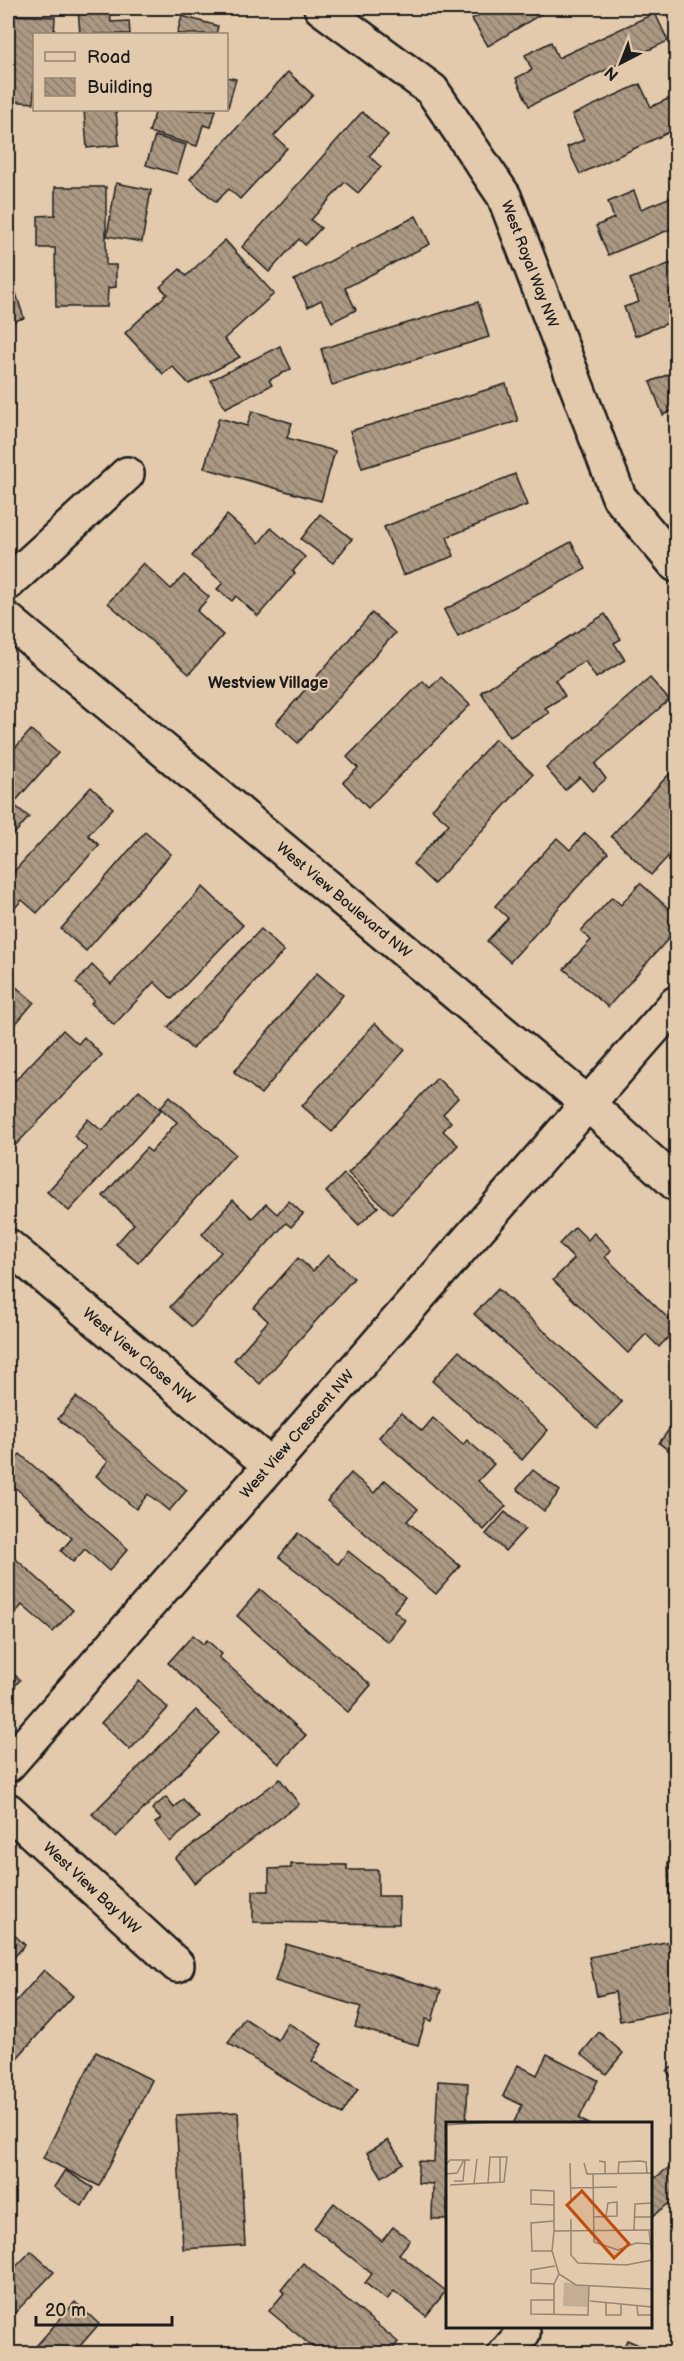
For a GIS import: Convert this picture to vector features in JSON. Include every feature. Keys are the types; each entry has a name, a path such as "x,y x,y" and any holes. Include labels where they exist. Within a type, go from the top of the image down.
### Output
{"street":[{"name":"West Royal Way NW","path":"321,8 432,90 504,196 619,497 676,566"},
{"path":"8,583 127,474"},
{"name":"West View Boulevard NW","path":"8,620 587,1103 676,1184"},
{"path":"587,1103 676,1004"},
{"name":"West View Crescent NW","path":"8,1765 587,1103"},
{"name":"West View Close NW","path":"8,1246 270,1465"},
{"name":"West View Bay NW","path":"8,1810 177,1965"}],"building":[{"path":"110,8 111,22 129,21 130,33 80,33 78,9"},
{"path":"491,8 551,8 488,46 472,19"},
{"path":"655,13 668,41 529,106 516,78 532,70 525,55 551,42 558,58"},
{"path":"8,15 55,17 54,33 33,33 33,103 8,101"},
{"path":"182,16 218,26 216,33 177,33"},
{"path":"288,72 313,95 274,136 287,148 240,199 229,189 216,202 190,179"},
{"path":"228,77 236,79 228,107"},
{"path":"640,84 651,107 676,95 676,129 580,174 567,147 584,140 572,115"},
{"path":"84,111 116,111 119,145 87,148"},
{"path":"156,111 216,111 211,127 203,125 197,146 149,132"},
{"path":"362,112 388,135 369,156 381,167 358,193 345,182 311,220 321,228 305,245 299,239 269,272 242,247"},
{"path":"155,136 186,145 177,174 146,165"},
{"path":"116,183 151,190 142,242 107,236"},
{"path":"55,187 106,187 106,265 116,265 116,287 108,288 107,307 56,307 55,248 38,248 38,216 55,215"},
{"path":"634,191 641,209 676,195 676,227 608,255 596,226 614,218 608,202"},
{"path":"416,216 430,244 345,288 356,310 332,322 321,300 308,307 294,280"},
{"path":"225,240 274,294 224,339 240,357 189,384 172,366 163,374 125,333 167,294 160,287 180,269 186,276"},
{"path":"676,261 676,320 635,336 624,307 639,302 630,279"},
{"path":"8,269 24,318 8,323"},
{"path":"478,302 489,337 332,385 321,349"},
{"path":"280,346 291,369 269,380 272,385 225,408 211,380"},
{"path":"676,371 676,409 663,415 650,382"},
{"path":"506,384 518,421 362,468 350,431"},
{"path":"252,411 292,423 287,438 335,451 321,501 204,468 219,418 247,426"},
{"path":"515,474 527,505 447,537 454,556 403,575 384,527"},
{"path":"320,514 352,539 333,563 301,539"},
{"path":"227,515 259,543 271,528 305,557 293,571 295,573 258,616 236,596 232,601 217,589 223,583 192,556"},
{"path":"571,542 586,569 458,637 444,610"},
{"path":"143,563 171,589 184,575 209,597 197,611 223,635 189,674 108,603"},
{"path":"372,613 395,633 298,743 276,723"},
{"path":"605,614 621,639 614,643 625,660 596,678 585,661 555,680 565,696 545,708 549,713 510,737 481,692"},
{"path":"441,677 470,705 368,808 343,782 358,768 347,757 423,681 430,688"},
{"path":"650,678 669,700 595,764 606,779 592,791 580,777 565,790 546,768"},
{"path":"31,730 58,753 13,804 29,817 8,841 8,756"},
{"path":"495,739 533,774 434,884 413,864 449,824 432,809"},
{"path":"676,767 676,848 651,875 611,836"},
{"path":"91,787 113,808 88,835 99,845 37,913 22,900 8,915 8,878"},
{"path":"145,832 171,854 86,951 61,929"},
{"path":"585,833 608,853 510,962 487,941 508,918 495,906 557,838 570,850"},
{"path":"640,883 676,915 676,930 608,1007 564,969 591,940 581,931 612,897 621,905"},
{"path":"203,887 243,925 172,999 154,982 114,1025 91,1003 94,1000 76,983 92,965 111,984"},
{"path":"261,929 284,951 192,1049 168,1027"},
{"path":"317,973 343,995 261,1094 234,1072"},
{"path":"8,980 34,1002 8,1033"},
{"path":"375,1023 405,1050 332,1132 302,1106"},
{"path":"63,1030 78,1044 84,1037 102,1055 8,1153 8,1088"},
{"path":"437,1078 458,1098 443,1114 451,1122 443,1131 458,1145 392,1214 348,1173"},
{"path":"139,1090 161,1110 69,1211 47,1192 87,1148 74,1136 88,1119 102,1131"},
{"path":"170,1096 235,1154 138,1263 116,1244 134,1224 103,1196 146,1148 151,1152 177,1122 160,1108"},
{"path":"344,1174 378,1207 359,1225 326,1192"},
{"path":"233,1200 252,1218 266,1204 277,1214 289,1201 303,1214 291,1227 286,1223 192,1327 170,1307 221,1252 202,1234"},
{"path":"575,1227 588,1240 594,1233 611,1250 605,1257 676,1326 676,1329 659,1347 646,1334 628,1353 553,1280 574,1259 559,1244"},
{"path":"328,1255 354,1278 260,1384 234,1360 268,1321 254,1308 298,1258 313,1271"},
{"path":"498,1289 622,1402 597,1428 474,1314"},
{"path":"459,1351 548,1430 522,1460 432,1381"},
{"path":"76,1397 187,1490 169,1511 148,1494 136,1509 96,1476 108,1461 58,1419"},
{"path":"401,1413 422,1431 433,1418 463,1445 467,1440 494,1464 478,1481 506,1506 484,1530 379,1437"},
{"path":"676,1420 676,1456 659,1443"},
{"path":"20,1454 128,1549 109,1571 85,1549 73,1562 61,1551 72,1538 8,1481 8,1468"},
{"path":"533,1470 560,1491 544,1511 517,1489"},
{"path":"351,1473 374,1493 385,1480 418,1509 407,1521 460,1566 436,1594 327,1501"},
{"path":"505,1512 525,1529 505,1551 486,1534"},
{"path":"298,1533 338,1564 348,1551 405,1597 394,1611 405,1620 388,1642 279,1557"},
{"path":"8,1552 73,1610 53,1632 22,1605 10,1619 8,1617"},
{"path":"260,1589 371,1685 348,1712 237,1616"},
{"path":"193,1635 203,1644 207,1640 222,1654 219,1657 306,1735 279,1764 168,1663"},
{"path":"8,1668 20,1680 8,1694"},
{"path":"139,1681 168,1708 130,1750 101,1723"},
{"path":"196,1710 219,1733 116,1837 92,1814"},
{"path":"280,1779 299,1804 194,1883 175,1858"},
{"path":"166,1797 174,1808 183,1799 199,1818 170,1842 155,1823 161,1819 152,1809"},
{"path":"676,1861 676,1894 669,1895 668,1862"},
{"path":"291,1864 347,1865 347,1870 378,1870 378,1896 399,1896 399,1924 253,1922 253,1891 269,1891 269,1869 291,1868"},
{"path":"8,1929 25,1945 8,1964"},
{"path":"676,1940 676,2010 620,2021 615,1992 597,1996 589,1957"},
{"path":"286,1944 441,1990 432,2021 426,2019 418,2045 355,2027 361,2007 275,1981"},
{"path":"44,1970 73,1996 8,2068 8,2010"},
{"path":"244,2018 278,2040 288,2023 322,2044 312,2061 358,2089 342,2114 228,2043"},
{"path":"599,2032 623,2053 606,2074 581,2054"},
{"path":"96,2052 152,2080 99,2186 43,2158"},
{"path":"547,2054 598,2080 579,2119 585,2122 514,2122 522,2105 503,2096 518,2065 537,2075"},
{"path":"676,2065 676,2085 667,2071"},
{"path":"438,2081 468,2083 466,2122 446,2122 446,2219 432,2219 433,2184 418,2183 418,2161 434,2162"},
{"path":"238,2112 245,2245 183,2249 176,2115"},
{"path":"388,2140 403,2163 382,2177 367,2153"},
{"path":"676,2162 676,2198 651,2217 651,2181"},
{"path":"65,2170 93,2188 82,2206 54,2187"},
{"path":"334,2203 382,2241 393,2227 410,2240 399,2254 446,2291 426,2316 394,2291 387,2300 365,2283 372,2274 314,2228"},
{"path":"31,2251 54,2272 8,2320 8,2275"},
{"path":"676,2252 676,2277 668,2255"},
{"path":"303,2263 398,2342 389,2354 321,2354 269,2311 284,2293 281,2290"},
{"path":"75,2302 99,2324 73,2354 29,2354"},
{"path":"627,2340 660,2354 611,2354 614,2346 623,2349"},
{"path":"139,2345 149,2354 131,2354"}],"district":[{"name":"Westview Village","path":"268,682"}]}
